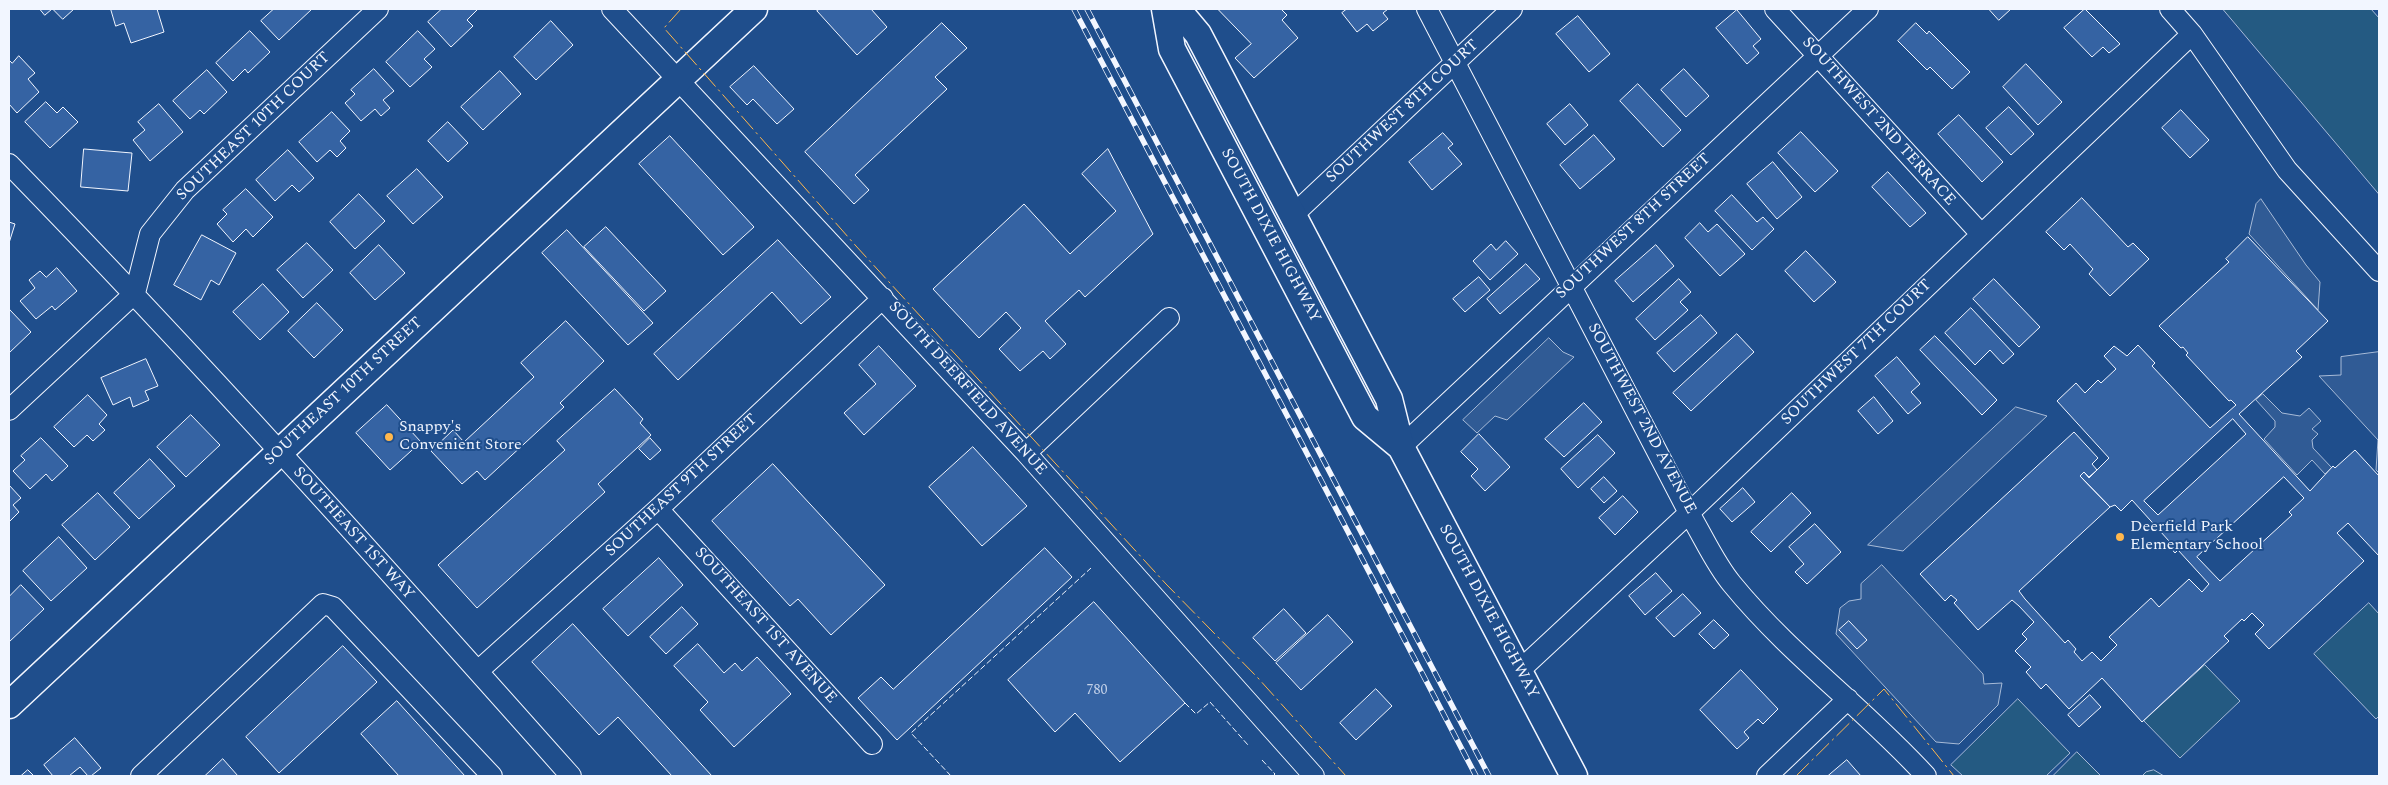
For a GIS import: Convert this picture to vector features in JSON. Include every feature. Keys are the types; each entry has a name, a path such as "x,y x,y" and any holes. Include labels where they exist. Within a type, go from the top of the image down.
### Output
{"main road":[{"name":"SOUTHEAST 10TH STREET","path":"9,705 754,9"},
{"name":"SOUTH DIXIE HIGHWAY","path":"1166,9 1172,49 1365,417 1401,447"},
{"name":"SOUTH DIXIE HIGHWAY","path":"1177,9 1198,34 1389,399 1401,447 1574,776"}],"street":[{"name":"SOUTHEAST 10TH COURT","path":"135,293 150,234 185,190 378,9"},
{"name":"SOUTH DEERFIELD AVENUE","path":"612,9 1026,453 1314,776"},
{"name":"SOUTHWEST 2ND AVENUE","path":"1427,9 1690,513 1731,583 1775,632 1848,699 1926,776"},
{"name":"SOUTHWEST 8TH COURT","path":"1293,215 1512,9"},
{"name":"SOUTHWEST 2ND TERRACE","path":"1775,9 1981,234"},
{"name":"SOUTHWEST 8TH STREET","path":"1401,447 1816,55 1868,9"},
{"path":"2170,9 2192,34 2287,170 2379,271"},
{"name":"SOUTHWEST 7TH COURT","path":"1518,671 1690,513 2192,34"},
{"name":"SOUTHEAST 1ST WAY","path":"9,164 135,293 279,453 346,524 571,776"},
{"path":"9,410 135,293"},
{"name":"SOUTHEAST 9TH STREET","path":"478,671 658,509 883,298"},
{"path":"1026,453 1169,318"},
{"name":"SOUTHEAST 1ST AVENUE","path":"658,509 872,744"},
{"path":"141,776 323,604 333,607 492,776"},
{"path":"1767,776 1848,699"}],"shaded area":[{"path":"2223,9 2371,9 2379,18 2379,194"},
{"path":"2261,199 2306,265 2320,282 2318,310 2249,234 2256,204"},
{"path":"1549,338 1563,352 1574,357 1507,420 1495,416 1477,433 1463,420"},
{"path":"2379,352 2379,473 2376,470 2378,440 2319,376 2341,375 2341,357"},
{"path":"2263,394 2282,413 2300,416 2309,408 2321,421 2312,429 2318,434 2312,440 2313,448 2332,468 2325,474 2312,460 2297,475 2264,439 2275,427 2275,421 2256,400"},
{"path":"2016,407 2047,416 1903,551 1868,545"},
{"path":"1882,565 1983,674 1984,684 2002,683 1998,705 1959,744 1936,742 1836,634 1840,608 1849,601 1861,599 1861,584"},
{"path":"2369,603 2379,614 2379,716 2376,719 2314,654"},
{"path":"2205,665 2240,701 2180,758 2144,721"},
{"path":"2018,699 2070,753 2046,776 1963,776 1951,765"},
{"path":"2077,752 2101,776 2053,776"},
{"path":"2154,770 2164,776 2142,776 2146,772"}],"building":[{"path":"40,9 52,9 45,15"},
{"path":"53,9 74,9 63,19"},
{"path":"111,9 157,9 164,32 131,43 124,23 116,26"},
{"path":"274,9 312,9 279,40 261,21"},
{"path":"442,9 478,9 467,20 473,26 451,47 428,22"},
{"path":"820,9 871,9 887,27 857,55 817,11"},
{"path":"1218,9 1281,9 1287,15 1282,20 1298,38 1254,78 1235,58 1251,44"},
{"path":"1347,9 1388,9 1383,13 1388,19 1373,31 1367,24 1357,32 1342,13"},
{"path":"1989,9 2011,9 1999,20"},
{"path":"2085,9 2120,44 2109,53 2103,47 2092,57 2064,28"},
{"path":"1737,10 1761,39 1753,46 1759,53 1747,64 1716,28"},
{"path":"1578,16 1610,54 1589,72 1556,34"},
{"path":"551,21 573,45 536,80 514,57"},
{"path":"942,23 967,48 935,77 947,89 855,175 869,190 854,204 805,152"},
{"path":"1916,23 1927,34 1929,31 1970,72 1952,89 1930,67 1927,70 1898,41"},
{"path":"250,31 270,52 248,73 245,69 233,81 216,63"},
{"path":"418,31 435,49 424,59 432,67 410,87 386,62"},
{"path":"19,56 35,73 28,79 39,92 17,113 9,104 9,60 12,63"},
{"path":"2026,64 2062,102 2038,125 2003,87"},
{"path":"754,66 794,109 777,124 753,99 747,105 730,87"},
{"path":"374,69 394,91 383,100 390,108 381,116 375,109 361,121 345,103 355,94 351,90"},
{"path":"1684,69 1709,96 1686,117 1661,90"},
{"path":"207,70 227,92 204,114 200,110 190,119 173,101"},
{"path":"500,71 521,94 483,130 461,107"},
{"path":"1638,84 1681,130 1663,147 1620,101"},
{"path":"46,102 57,113 63,107 78,122 50,148 25,122"},
{"path":"159,104 183,132 150,161 133,140 145,130 138,122"},
{"path":"1570,104 1588,125 1565,145 1547,124"},
{"path":"2009,107 2034,134 2011,155 1986,128"},
{"path":"2181,110 2209,140 2190,158 2162,128"},
{"path":"332,112 350,131 340,141 346,148 337,157 330,150 317,162 299,142"},
{"path":"1959,115 2003,162 1982,182 1938,134"},
{"path":"448,122 468,143 448,162 428,141"},
{"path":"1801,132 1838,171 1815,192 1778,153"},
{"path":"1443,133 1453,144 1448,148 1462,164 1432,190 1409,162"},
{"path":"1594,135 1615,159 1580,189 1560,165"},
{"path":"670,136 754,227 723,255 639,164"},
{"path":"84,149 132,153 128,191 81,187"},
{"path":"1108,149 1153,234 1085,297 1079,290 1045,321 1066,344 1050,359 1043,351 1020,371 999,349 1021,328 1006,312 979,338 933,289 1024,204 1070,254 1116,211 1082,174"},
{"path":"288,150 314,178 299,192 292,185 275,201 256,180"},
{"path":"1773,162 1802,197 1777,219 1747,184"},
{"path":"417,169 443,197 413,224 387,196"},
{"path":"1888,172 1926,213 1910,227 1872,187"},
{"path":"246,189 273,217 253,237 246,229 233,242 217,224 227,214 223,210"},
{"path":"359,194 385,221 355,249 330,222"},
{"path":"1732,195 1757,222 1763,217 1774,229 1752,250 1715,211"},
{"path":"2082,198 2128,247 2133,243 2149,259 2110,296 2089,274 2093,269 2070,244 2064,250 2046,232"},
{"path":"9,222 15,224 9,243"},
{"path":"1700,223 1708,232 1717,224 1745,254 1720,276 1685,238"},
{"path":"606,227 666,291 644,311 584,247"},
{"path":"567,230 653,323 628,345 542,253"},
{"path":"202,235 236,253 219,285 211,280 201,300 174,285"},
{"path":"2248,237 2328,321 2296,351 2302,357 2239,414 2310,491 2333,466 2335,468 2355,450 2379,476 2379,556 2348,523 2337,533 2364,561 2269,649 2255,634 2264,625 2252,613 2244,621 2242,619 2224,636 2229,641 2142,722 2102,678 2069,709 2046,684 2041,689 2026,672 2031,667 2015,651 2027,639 2022,634 2034,622 2019,606 2012,600 1978,630 1954,603 1957,600 1951,595 1945,601 1920,574 2074,432 2098,458 2092,464 2097,470 2109,458 2057,401 2076,383 2085,393 2098,380 2101,383 2116,369 2104,356 2114,346 2127,356 2138,345 2155,363 2152,366 2210,428 2236,405 2231,400 2229,401 2186,355 2188,353 2183,347 2181,348 2159,326 2229,262 2226,259","holes":["2233,419 2246,434 2158,515 2144,501","2284,477 2304,498 2289,512 2292,515 2220,581 2197,557","2132,500 2169,541 2167,544 2175,553 2178,550 2209,584 2202,592 2189,579 2159,607 2151,598 2109,637 2117,645 2101,661 2092,652 2082,661 2074,652 2076,649 2068,640 2065,643 2019,591 2110,507 2115,505 2121,511"]},
{"path":"778,240 831,297 801,324 772,292 678,380 654,354"},
{"path":"1506,241 1518,254 1490,280 1473,261 1491,244 1496,250"},
{"path":"307,243 333,270 303,298 277,270"},
{"path":"379,245 405,273 375,300 350,273"},
{"path":"1656,245 1674,266 1633,302 1615,281"},
{"path":"1806,251 1836,282 1814,302 1785,271"},
{"path":"1526,264 1540,279 1500,314 1487,299"},
{"path":"57,268 77,291 55,310 52,306 36,319 20,301 35,288 29,280 40,271 46,277"},
{"path":"1479,277 1490,290 1465,312 1453,299"},
{"path":"1679,279 1691,292 1680,302 1688,310 1655,340 1636,319"},
{"path":"1994,279 2040,327 2019,347 1973,299"},
{"path":"263,284 289,312 260,340 233,312"},
{"path":"317,303 343,330 314,358 288,331"},
{"path":"1971,308 2014,354 2003,364 1990,350 1975,365 1945,333"},
{"path":"9,311 31,332 9,353"},
{"path":"1701,315 1717,333 1674,372 1657,353"},
{"path":"566,321 604,361 560,403 564,407 485,480 477,471 462,484 431,451 453,430 464,442 534,377 521,363"},
{"path":"1737,334 1754,352 1691,411 1673,393"},
{"path":"1935,336 1997,400 1982,415 1920,350"},
{"path":"879,346 916,386 864,435 844,413 876,384 859,365"},
{"path":"1897,357 1920,384 1911,392 1921,403 1908,414 1875,376"},
{"path":"146,359 158,386 145,391 149,400 133,407 130,397 113,405 101,378"},
{"path":"615,389 643,419 640,423 651,435 598,484 605,492 477,608 438,565 565,450 557,441"},
{"path":"88,395 107,415 99,424 105,430 93,441 87,435 74,447 54,427"},
{"path":"1874,397 1893,421 1878,434 1858,411"},
{"path":"1584,403 1602,422 1564,457 1545,439"},
{"name":"Snappy's Convenient Store","path":"387,405 421,442 390,470 356,433"},
{"path":"191,415 220,445 186,477 157,447"},
{"path":"1479,434 1510,467 1485,491 1471,476 1478,469 1461,452"},
{"path":"1598,435 1615,453 1578,488 1561,469"},
{"path":"41,438 68,466 52,481 46,474 30,489 13,471 25,460 21,456"},
{"path":"650,438 661,450 650,460 639,449"},
{"path":"973,447 1027,506 982,546 929,487"},
{"path":"150,459 175,486 139,519 114,493"},
{"path":"773,464 885,585 831,635 798,599 790,606 712,521"},
{"path":"1604,477 1617,491 1604,503 1591,489"},
{"path":"9,485 21,498 13,505 19,512 9,522"},
{"path":"1743,488 1755,502 1732,522 1720,509"},
{"path":"98,493 130,527 95,560 62,525"},
{"path":"1792,493 1811,513 1771,552 1751,532"},
{"path":"1623,496 1638,512 1615,535 1599,518"},
{"path":"1815,524 1841,552 1807,584 1795,572 1804,564 1789,547"},
{"path":"59,537 87,568 51,601 23,571"},
{"path":"1045,548 1072,577 897,740 858,698 881,677 893,689"},
{"path":"659,558 683,585 628,636 603,609"},
{"path":"1656,573 1672,591 1645,615 1629,596"},
{"path":"21,585 44,609 9,642 9,597"},
{"path":"1683,594 1701,613 1674,637 1656,618"},
{"path":"1094,602 1185,703 1120,762 1075,713 1055,732 1008,680"},
{"path":"682,607 698,624 666,654 650,637"},
{"path":"1284,609 1306,633 1275,661 1253,638"},
{"path":"1328,615 1353,642 1301,690 1276,663"},
{"path":"1714,620 1729,635 1714,649 1699,634"},
{"path":"1849,621 1867,640 1857,649 1839,630"},
{"path":"573,624 712,776 672,776 618,717 599,735 532,662"},
{"path":"698,644 724,673 735,663 742,671 757,657 791,694 734,747 700,710 708,702 674,666"},
{"path":"343,646 377,682 279,773 246,737"},
{"path":"1741,670 1778,709 1763,724 1758,719 1744,732 1749,738 1737,749 1700,710"},
{"path":"1376,689 1392,706 1356,740 1340,723"},
{"path":"2090,695 2101,707 2079,727 2068,715"},
{"path":"397,701 465,776 399,776 361,734"},
{"path":"75,738 101,768 91,776 88,776 80,767 69,776 53,776 44,765"},
{"path":"223,759 238,776 205,776"},
{"path":"1847,760 1861,776 1828,776"},
{"path":"28,770 34,776 21,776"}],"railway":[{"path":"1074,9 1476,776"},
{"path":"1087,9 1489,776"}],"fence":[{"path":"951,776 911,733 1091,568"},
{"path":"1185,703 1196,714 1210,702 1248,745"},
{"path":"1262,760 1275,774 1273,776"}],"power":[{"path":"681,9 664,28 856,246 1166,584 1258,678 1346,776"},
{"path":"1796,776 1884,689 1954,776"}],"place":[{"name":"Snappy's Convenient Store","path":"389,437"},
{"name":"Deerfield Park Elementary School","path":"2120,537"}]}
